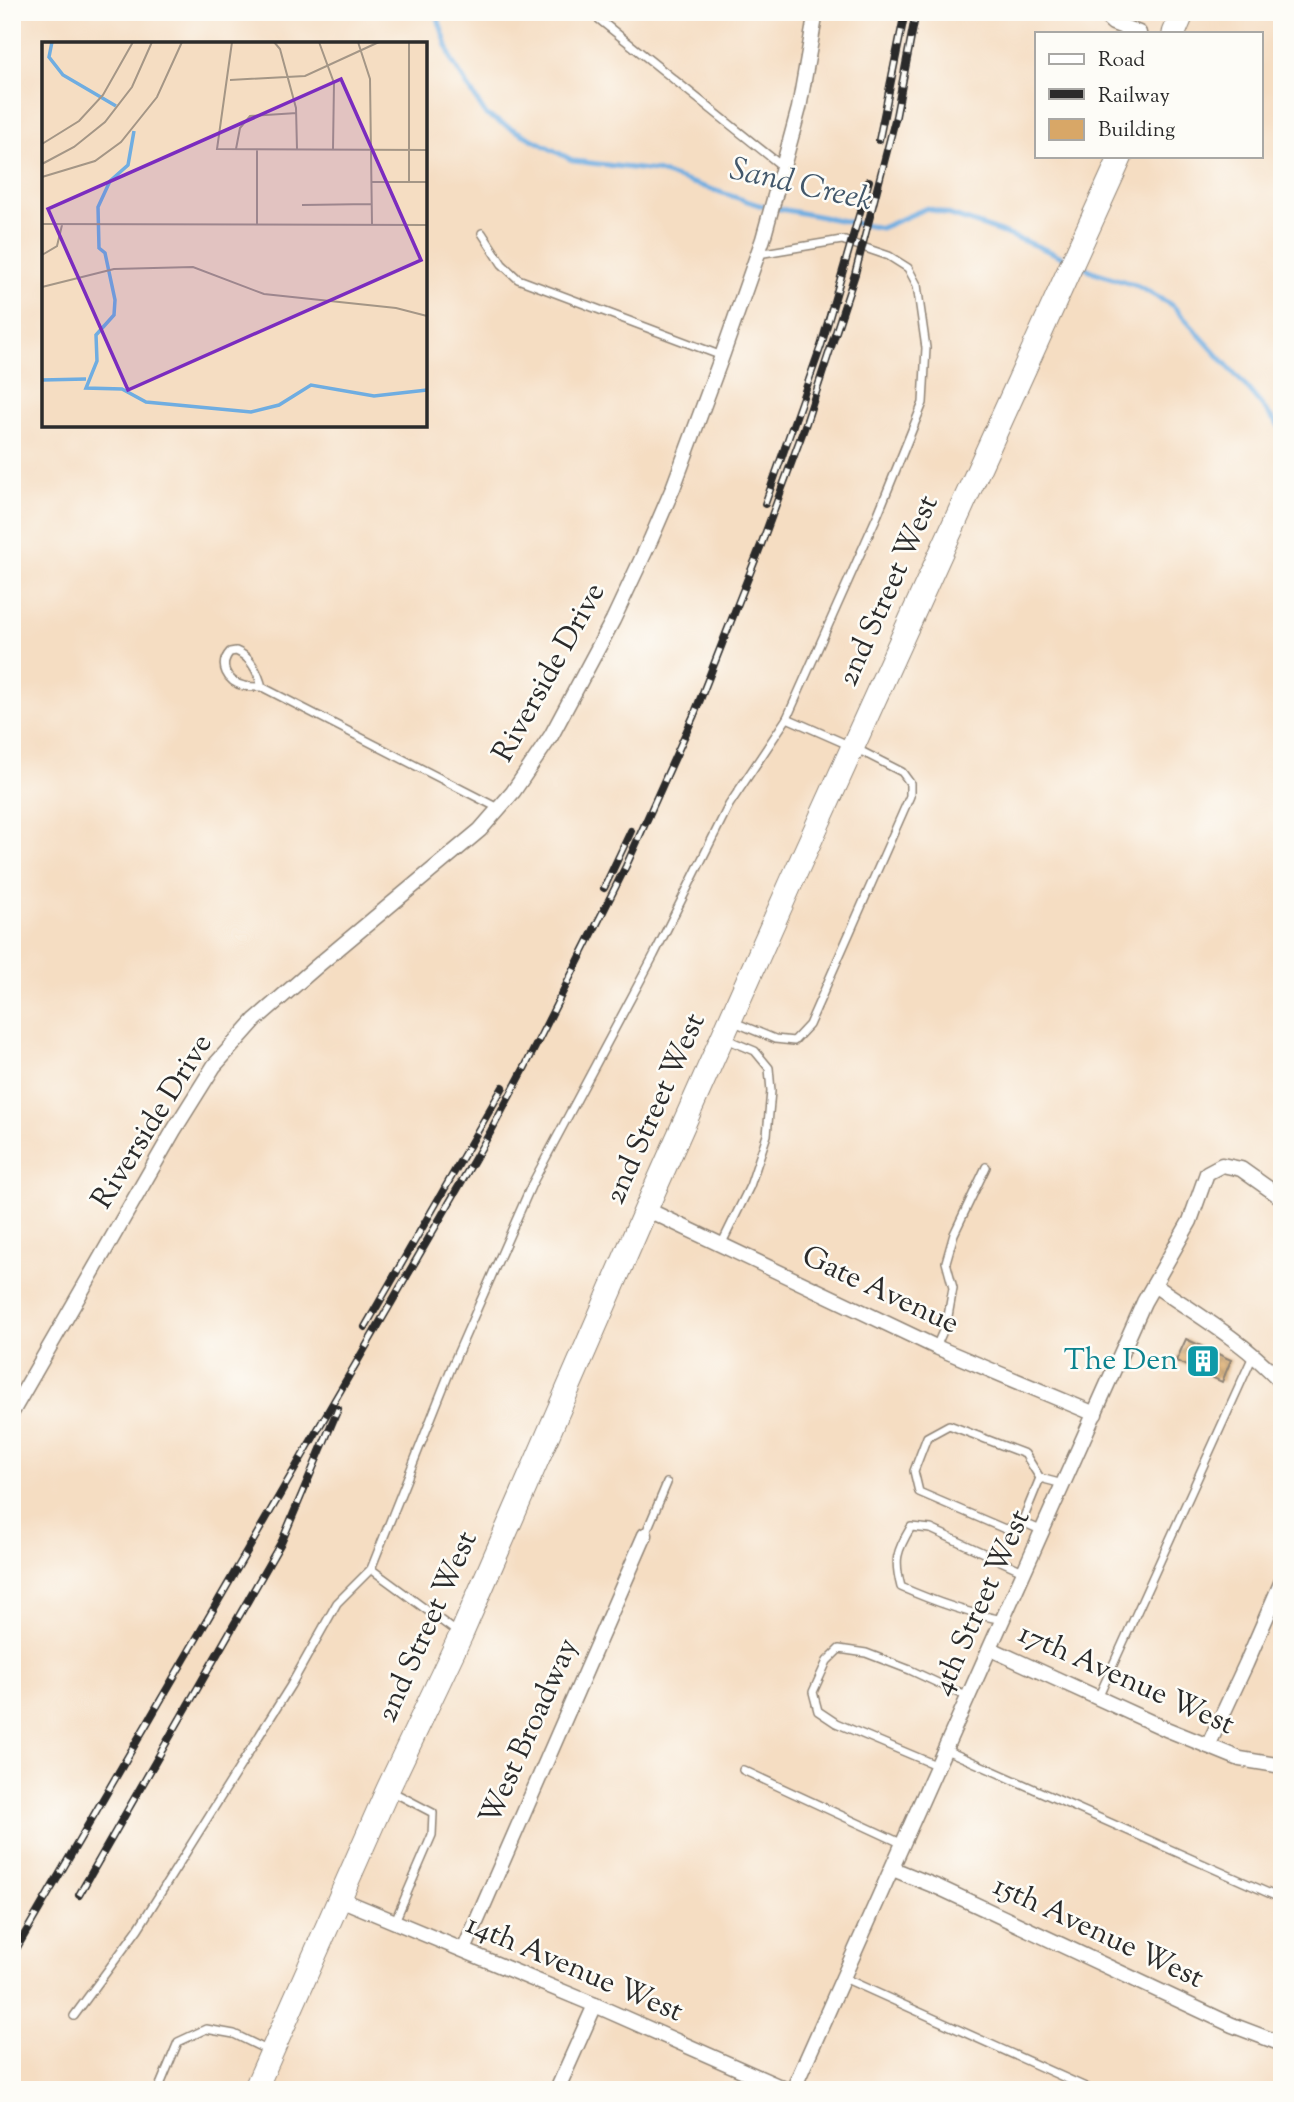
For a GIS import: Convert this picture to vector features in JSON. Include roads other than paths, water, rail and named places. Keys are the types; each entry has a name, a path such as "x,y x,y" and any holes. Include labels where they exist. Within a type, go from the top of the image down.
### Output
{"main road":[{"path":"1174,32 1183,12"},
{"name":"2nd Street West","path":"257,2085 388,1789 461,1635 726,1029 1120,158"}],"street":[{"name":"Riverside Drive","path":"12,1412 174,1130 214,1066 255,1020 480,830 530,770 551,736 613,620 673,488 722,356 768,224 799,108 816,12"},
{"path":"1101,12 1113,23 1136,32"},
{"name":"4th Street West","path":"793,2090 1144,1302 1190,1221 1208,1173 1222,1165 1241,1168 1282,1198"},
{"name":"Gate Avenue","path":"646,1209 936,1346 1095,1414"},
{"path":"1154,1285 1253,1356 1282,1383"},
{"name":"West Broadway","path":"464,1950 645,1535"},
{"path":"1208,1746 1282,1581"},
{"name":"17th Avenue West","path":"991,1649 1240,1759 1282,1766"},
{"name":"15th Avenue West","path":"893,1869 940,1888 1231,2025 1282,2044"},
{"name":"14th Avenue West","path":"340,1899 595,2005 787,2090"},
{"path":"557,2090 595,2005"}],"lane":[{"path":"590,12 783,167"},
{"path":"482,233 502,264 518,279 722,356"},
{"path":"74,2016 138,1929 290,1685 337,1603 371,1569 452,1366 532,1184 654,955 729,804 787,718 878,514 923,403 926,348 917,285 908,268 889,256 842,240 758,254"},
{"path":"262,687 249,659 242,653 230,652 226,656 223,665 229,677 245,686 262,687 499,809"},
{"path":"726,1029 794,1041 809,1025 910,796 910,783 902,772 787,718"},
{"path":"721,1245 750,1186 767,1135 771,1091 769,1069 755,1051 726,1029"},
{"path":"936,1346 947,1322 953,1288 946,1262 954,1234 986,1167"},
{"path":"1098,1698 1253,1356"},
{"path":"1040,1478 1022,1522 1005,1529 919,1492 914,1471 927,1437 948,1425 1025,1454 1040,1478 1063,1485"},
{"path":"645,1535 667,1483"},
{"path":"1022,1522 1043,1531"},
{"path":"1003,1620 970,1614 901,1587 896,1566 902,1542 911,1527 931,1529 1025,1572"},
{"path":"371,1569 461,1635"},
{"path":"939,1766 836,1723 818,1711 813,1692 827,1661 839,1649 866,1653 969,1698"},
{"path":"946,1749 1282,1899"},
{"path":"743,1770 904,1844"},
{"path":"388,1789 433,1813 432,1835 394,1922"},
{"path":"844,1978 1092,2090"},
{"path":"159,2090 178,2042 206,2029 234,2034 271,2053"},
{"path":"257,2085 281,2090"}],"waterway":[{"name":"Sand Creek","path":"436,12 452,61 486,115 574,161 656,171 759,205 881,228 927,208 999,231 1069,260"},
{"name":"Sand Creek","path":"1078,264 1138,286 1173,306 1282,430"}],"railway":[{"path":"879,140 905,12"},
{"path":"12,1956 491,1131 626,866 694,715 806,423 855,274 896,116 916,12"},
{"path":"765,504 821,346 869,181"},
{"path":"604,888 631,831"},
{"path":"365,1327 503,1087"},
{"path":"79,1895 282,1541 338,1409"}],"place":[{"name":"The Den","path":"1203,1361"}]}
